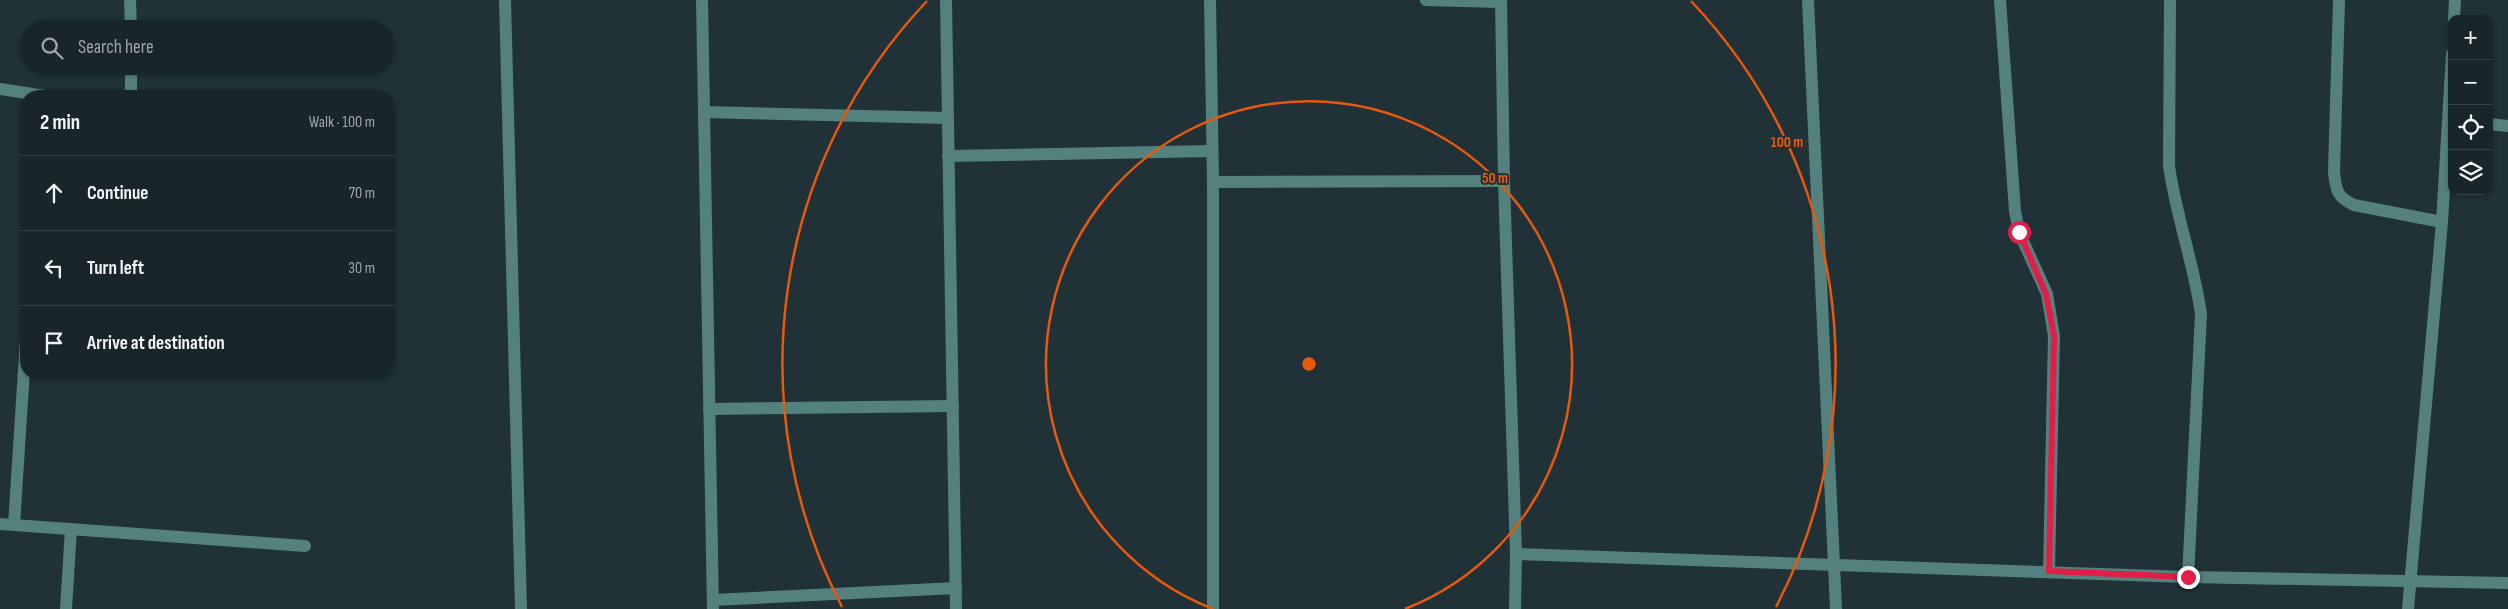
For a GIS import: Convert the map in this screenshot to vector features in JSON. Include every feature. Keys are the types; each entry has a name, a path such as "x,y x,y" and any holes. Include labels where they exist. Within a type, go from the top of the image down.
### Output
{"street":[{"path":"130,0 130,20"},
{"path":"505,0 521,609"},
{"path":"702,0 713,605 956,588"},
{"path":"946,0 956,609"},
{"path":"1210,0 1213,182 1213,609"},
{"path":"1426,0 1501,1 1504,181 1516,554 1515,609"},
{"path":"1808,0 1836,609"},
{"path":"2000,0 2012,188 2016,218 2019,232 2046,294 2054,336 2049,571"},
{"path":"2170,0 2169,166 2172,190 2197,287 2201,314 2188,577"},
{"path":"2339,0 2334,172 2336,187 2341,199 2354,205 2442,222"},
{"path":"2454,15 2455,0"},
{"path":"2450,105 2452,60"},
{"path":"131,75 131,90"},
{"path":"0,89 20,92"},
{"path":"704,112 948,118"},
{"path":"2493,124 2508,126"},
{"path":"2408,609 2448,147"},
{"path":"948,156 1212,151"},
{"path":"1213,182 1504,181"},
{"path":"14,524 23,380"},
{"path":"709,409 953,406"},
{"path":"0,524 305,546"},
{"path":"66,609 71,529"},
{"path":"1516,554 2188,577 2508,583"}],"route":[{"path":"2019,232 2046,294 2051,312 2054,336 2049,571 2188,577"}]}
